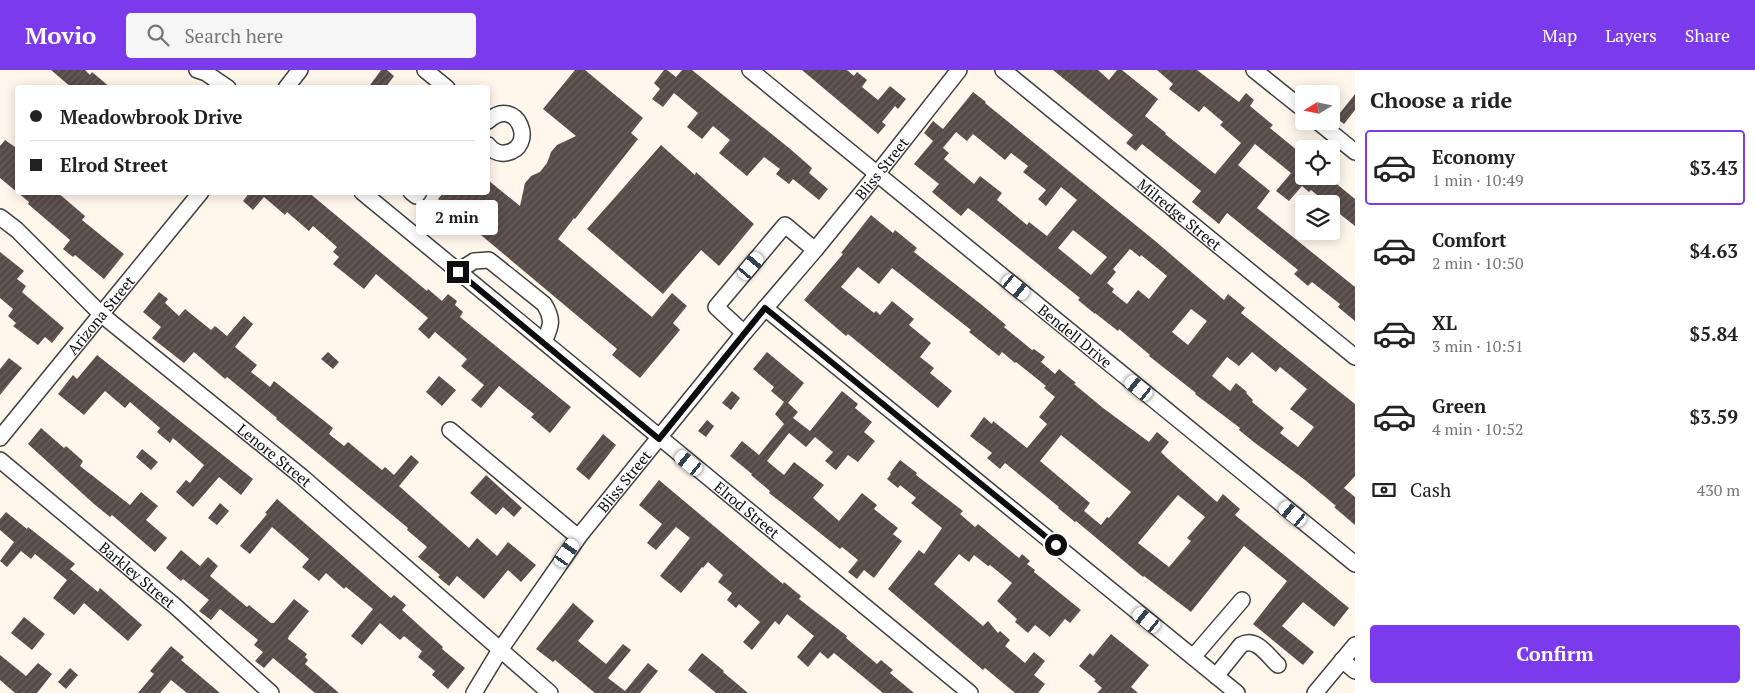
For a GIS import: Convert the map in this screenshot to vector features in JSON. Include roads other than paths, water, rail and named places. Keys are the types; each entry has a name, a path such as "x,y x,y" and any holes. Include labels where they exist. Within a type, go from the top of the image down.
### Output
{"street":[{"path":"197,70 206,73 224,85"},
{"path":"288,85 300,70"},
{"path":"426,70 444,85"},
{"name":"Bendell Drive","path":"750,70 1355,564"},
{"name":"Bliss Street","path":"474,693 500,650 578,537 744,333 815,250 959,70"},
{"name":"Milredge Street","path":"1003,70 1355,357"},
{"path":"1254,70 1295,103"},
{"path":"490,119 501,113 515,118 520,124 522,139 512,151 505,153 497,152 490,147"},
{"path":"1328,130 1355,152"},
{"name":"Arizona Street","path":"0,438 199,195"},
{"name":"Elrod Street","path":"366,195 659,439 970,693"},
{"name":"Lenore Street","path":"0,217 17,230 102,315 301,476 550,693"},
{"path":"744,333 716,307 786,225 815,250"},
{"path":"458,272 474,261 489,260 544,304 550,313 551,326 544,342"},
{"path":"765,308 1237,693"},
{"path":"450,430 578,537"},
{"name":"Barkley Street","path":"0,460 175,606 271,693"},
{"path":"1193,657 1242,600"},
{"path":"1216,676 1241,645 1247,642 1254,643 1278,665"},
{"path":"1315,693 1355,644"},
{"path":"1342,660 1355,671"}]}
